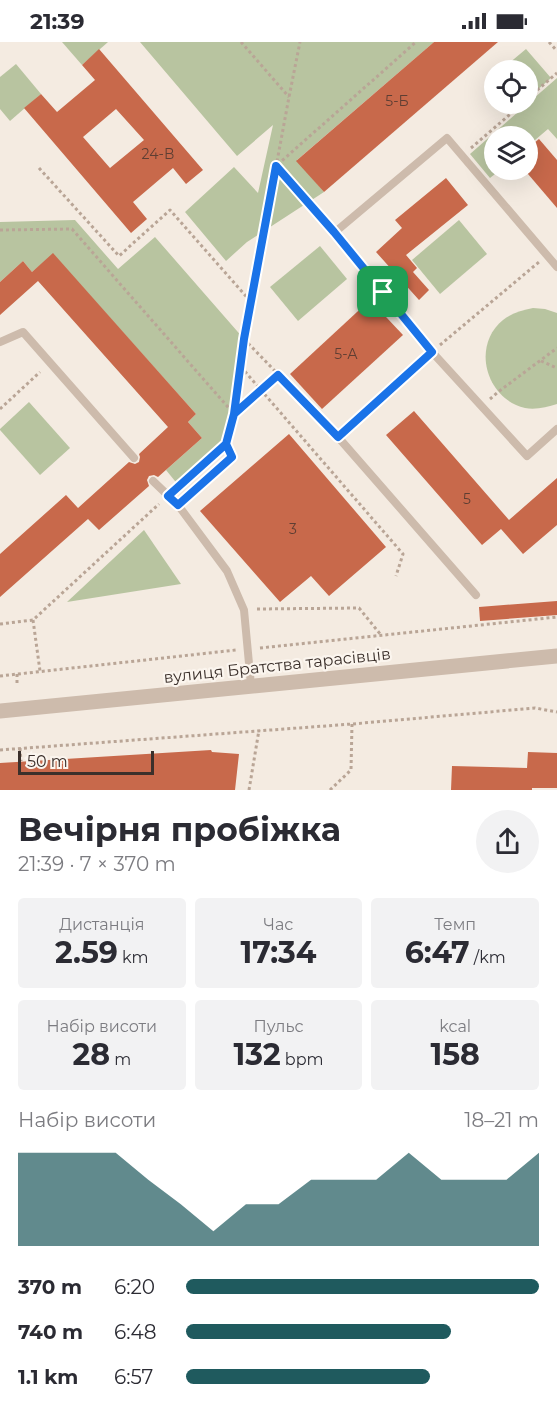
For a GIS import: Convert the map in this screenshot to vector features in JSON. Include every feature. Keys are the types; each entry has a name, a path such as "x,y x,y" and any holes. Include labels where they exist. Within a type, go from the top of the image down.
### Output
{"street":[{"name":"вулиця Братства тарасівців","path":"0,711 557,656"}],"lane":[{"path":"557,267 447,138 334,232 432,352 527,456 557,429"},
{"path":"0,342 23,332 134,459"},
{"path":"432,352 338,437 476,595"},
{"path":"178,505 232,457 226,444"},
{"path":"153,481 178,505 227,571 244,609 251,685"}],"path":[{"path":"241,42 289,97"},
{"path":"226,444 234,414 244,339 300,42"},
{"path":"276,166 416,42"},
{"path":"549,42 557,51"},
{"path":"538,89 557,73"},
{"path":"462,155 510,114"},
{"path":"276,166 334,232"},
{"path":"39,168 119,256 170,210 251,302"},
{"path":"0,230 72,229 234,414"},
{"path":"432,352 547,255"},
{"path":"244,339 338,437"},
{"path":"482,407 498,392 557,348"},
{"path":"541,361 557,368"},
{"path":"0,409 50,362"},
{"path":"240,367 403,554 396,576"},
{"path":"234,414 278,375"},
{"path":"0,624 33,620 168,496"},
{"path":"244,609 359,608 381,635"},
{"path":"1,674 557,616"},
{"path":"33,620 40,671"},
{"path":"17,674 17,686"},
{"path":"0,750 535,708 557,712"},
{"path":"330,790 351,770 352,724"},
{"path":"249,790 259,730"},
{"path":"20,748 21,761"}],"green space":[{"path":"62,42 108,42 82,65"},
{"path":"140,42 434,42 297,160 324,192 247,242 226,261 185,212 234,167 258,193 273,125 237,156"},
{"path":"526,49 535,60 513,60"},
{"path":"538,63 551,78 538,89"},
{"path":"16,64 41,94 10,121 0,109 0,77"},
{"path":"557,78 557,139 548,129 538,138 538,126 502,126 516,114 538,114 538,95"},
{"path":"484,142 484,171 470,154"},
{"path":"75,220 118,269 155,237 244,339 234,414 227,444 179,486 166,470 202,438 188,422 196,414 53,254 32,272 23,261 0,282 0,222"},
{"path":"459,220 487,254 440,294 412,260"},
{"path":"320,246 347,279 298,321 270,287"},
{"path":"533,308 557,313 557,404 533,409 512,403 501,394 492,383 487,370 486,357 487,343 493,331 503,320 517,312"},
{"path":"29,402 70,448 40,475 0,430"},
{"path":"144,530 181,584 67,602"}],"building":[{"path":"434,42 498,42 324,192 296,161"},
{"path":"99,49 203,170 186,184 173,168 133,202 147,219 131,233 24,108 41,94 57,112 95,80 82,65","holes":["116,109 144,140 110,168 83,137"]},
{"path":"538,140 557,160 557,208 533,180 538,180"},
{"path":"446,178 468,205 406,255 417,268 413,272 429,290 419,300 376,252 402,228 395,220"},
{"path":"53,253 196,414 188,422 202,438 158,477 149,476 147,480 149,486 99,530 88,519 0,597 0,554 66,495 78,508 129,462 135,464 139,462 139,454 168,427 38,281 0,315 0,282 23,261 32,272"},
{"path":"370,300 403,335 322,409 290,374"},
{"path":"414,411 509,520 557,478 557,525 523,554 501,529 482,545 386,435"},
{"path":"289,434 386,547 329,596 311,576 280,602 200,511"},
{"path":"557,601 557,615 480,621 479,607"},
{"path":"211,750 212,752 239,754 235,790 0,790 0,763"},
{"path":"528,752 557,753 557,788 451,790 452,766 527,768"}],"route":[{"path":"383,292 276,166 244,339 234,414 226,444 232,457 178,505 168,496 226,444 234,414 278,375 338,437 432,352 383,292"}]}
